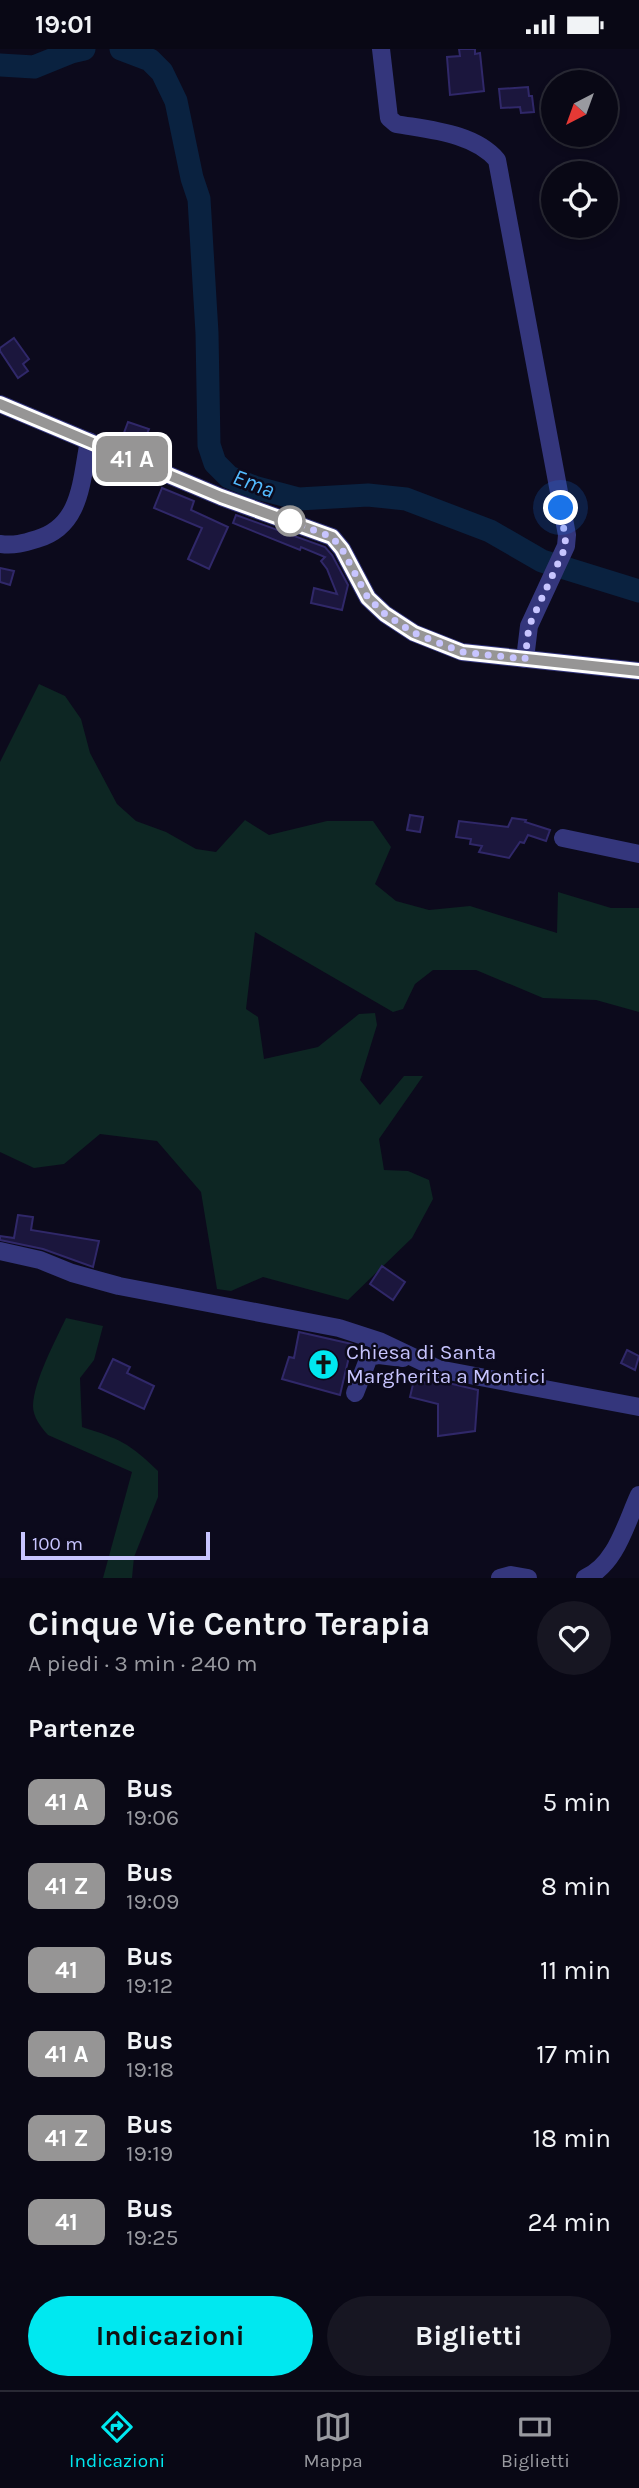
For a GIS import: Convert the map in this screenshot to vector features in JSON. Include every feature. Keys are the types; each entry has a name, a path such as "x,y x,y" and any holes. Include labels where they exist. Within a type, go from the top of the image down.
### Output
{"street":[{"path":"381,49 389,118 396,124 474,142 498,160 567,535 566,546 529,626 525,659"},
{"path":"0,404 221,497 332,537 342,549 368,598 385,614 414,633 462,652 639,671"},
{"path":"0,544 13,546 52,535 62,527 74,511 89,441"},
{"path":"563,838 639,854"},
{"path":"0,1251 40,1259 72,1273 119,1286 339,1328 379,1341 438,1370 639,1407"},
{"path":"355,1393 369,1357 379,1355 396,1359 410,1358"},
{"path":"585,1578 598,1573 614,1550 639,1495"},
{"path":"607,1578 620,1564 639,1523"},
{"path":"500,1578 511,1575 528,1578"}],"green space":[{"path":"39,684 65,696 81,719 90,753 117,804 136,821 166,832 196,849 216,852 245,820 269,835 327,821 373,821 391,847 375,884 396,901 429,910 470,906 557,933 558,892 611,908 639,908 639,1012 596,1000 543,998 476,970 433,970 415,984 403,1009 393,1012 255,932 246,1009 258,1017 264,1059 318,1047 359,1014 375,1013 377,1025 360,1080 380,1105 404,1076 423,1076 379,1139 384,1170 408,1171 429,1180 433,1199 412,1238 348,1300 263,1277 231,1291 217,1289 201,1192 157,1141 100,1134 64,1164 34,1168 0,1152 0,762"},
{"path":"66,1318 103,1326 94,1360 80,1378 82,1427 123,1443 158,1471 158,1497 134,1557 132,1578 103,1578 132,1472 48,1435 34,1414 37,1385"}],"building":[{"path":"459,49 475,49 475,54 480,53 484,91 450,95 447,57 460,56"},
{"path":"528,87 534,112 521,113 520,107 501,108 499,89"},
{"path":"14,338 29,359 23,364 28,371 18,378 0,351 0,348"},
{"path":"128,422 149,429 141,448 121,441"},
{"path":"162,488 194,501 191,510 228,527 209,569 188,559 202,528 154,508"},
{"path":"236,515 325,547 348,585 342,610 311,603 314,588 337,594 321,561 325,557 301,547 300,550 233,523"},
{"path":"0,568 14,571 10,585 0,582"},
{"path":"410,815 423,817 420,832 407,830"},
{"path":"512,818 526,820 525,822 550,830 546,841 528,835 509,858 479,852 482,846 470,844 471,839 456,837 459,821 508,827"},
{"path":"18,1215 33,1217 31,1230 99,1241 93,1267 43,1249 0,1240 0,1236 14,1238"},
{"path":"382,1266 405,1282 393,1300 370,1284"},
{"path":"299,1332 352,1344 340,1395 282,1379 289,1357 294,1358"},
{"path":"627,1350 639,1356 635,1370 621,1363"},
{"path":"113,1359 130,1367 127,1373 154,1386 144,1409 99,1388"},
{"path":"427,1378 478,1390 475,1431 438,1436 438,1404 410,1397 414,1380 427,1383"}],"waterway":[{"name":"Ema","path":"0,65 34,67 84,49"},
{"name":"Ema","path":"121,49 150,60 162,72 176,101 199,199 207,333 209,445 215,463 229,477 299,499 368,495 406,499 490,531 542,561 639,591"}],"bus line":[{"path":"0,404 221,497 332,537 342,549 368,598 385,614 414,633 462,652 639,671"}],"place":[{"name":"Chiesa di Santa Margherita a Montici","path":"323,1364"}],"route":[{"path":"290,521 332,537 342,549 368,598 385,614 414,633 462,652 525,659 529,626 566,546 567,535 561,508"}]}
